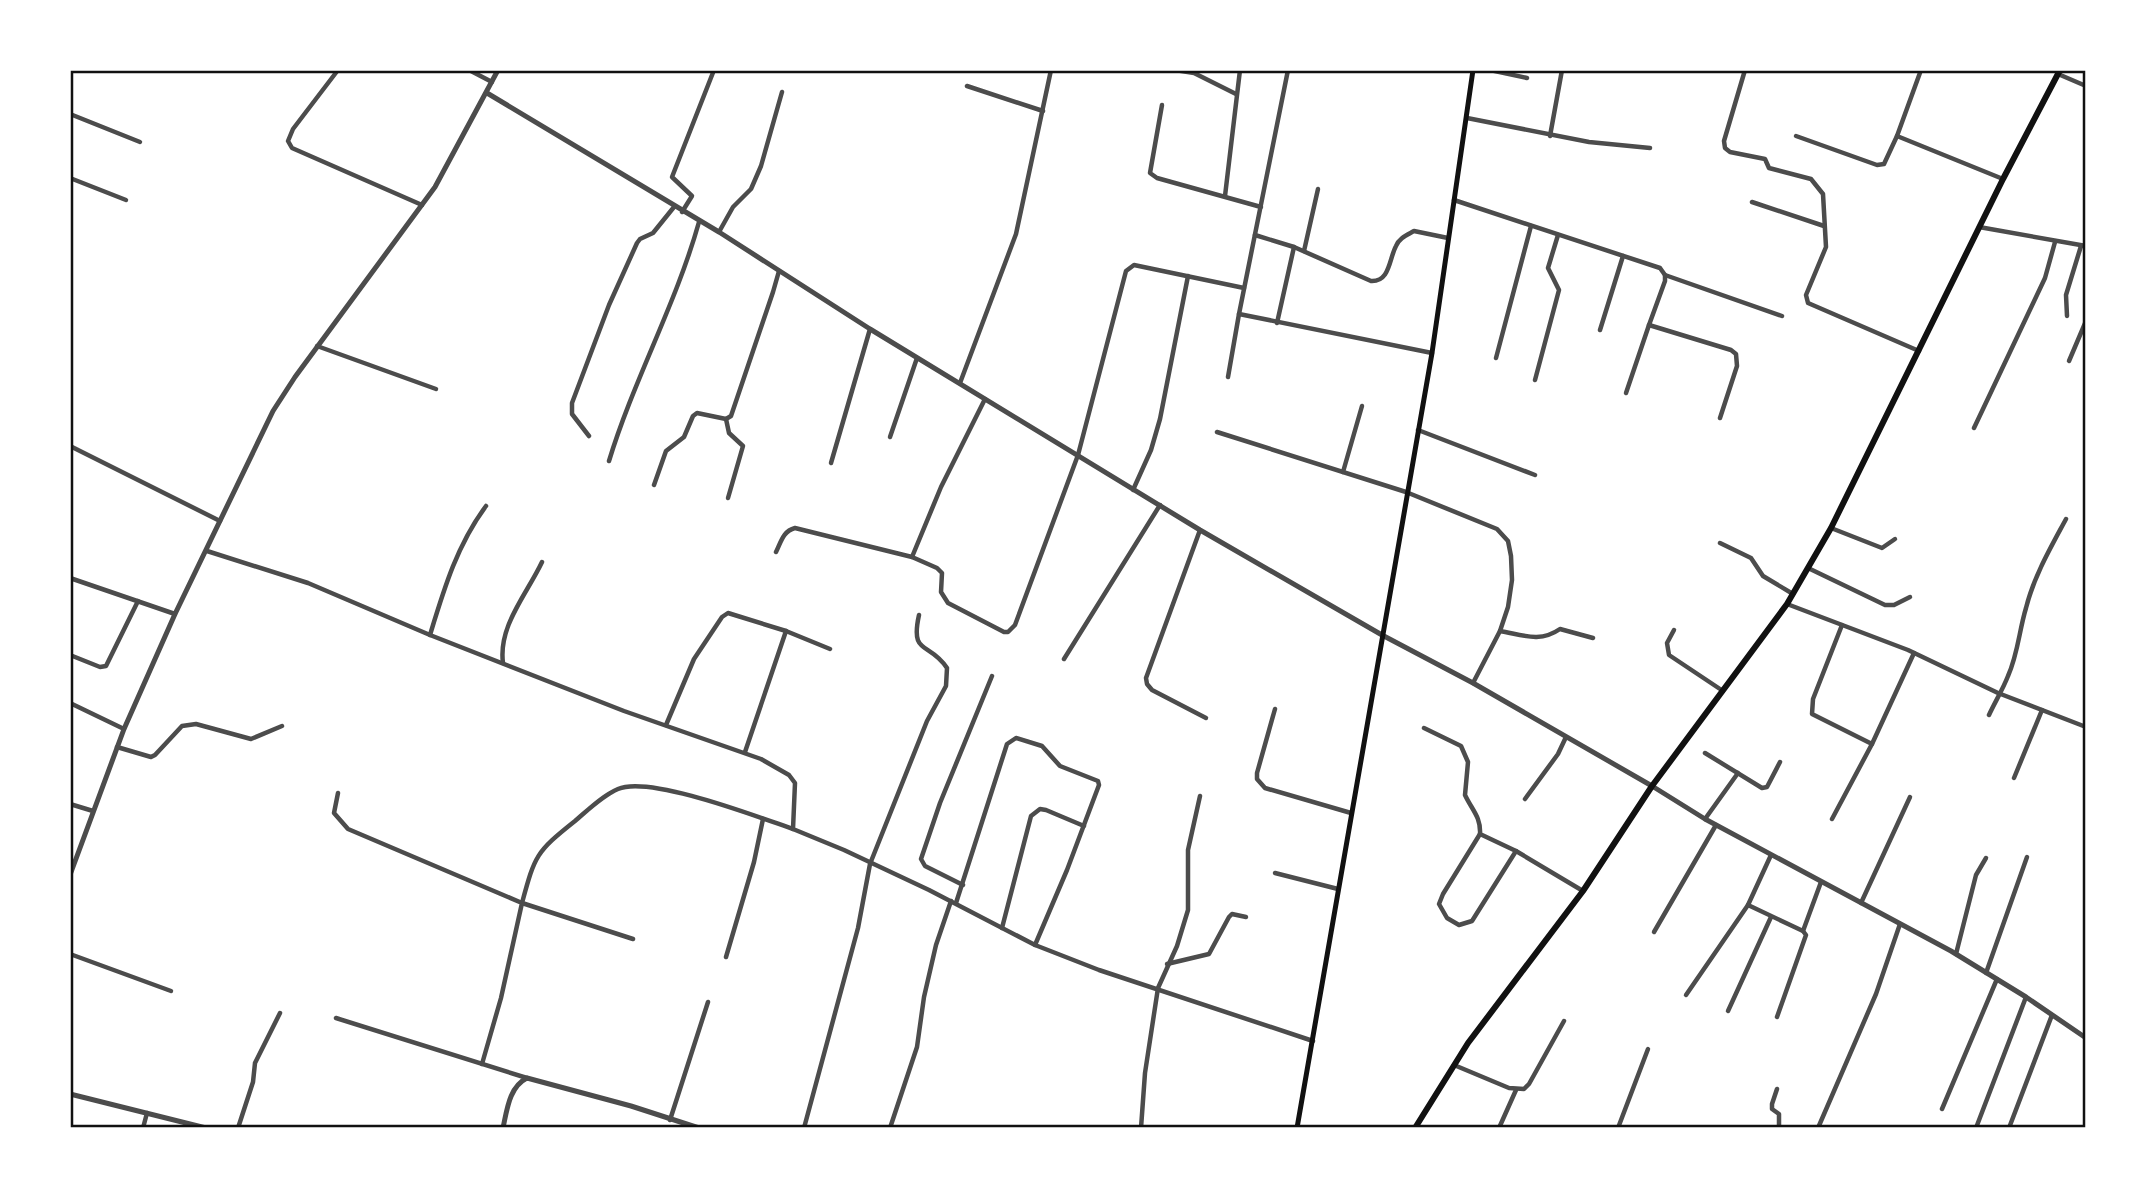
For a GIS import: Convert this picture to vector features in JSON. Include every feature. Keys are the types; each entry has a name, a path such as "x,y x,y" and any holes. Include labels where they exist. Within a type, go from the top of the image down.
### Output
{"main road":[{"path":"1297,1128 1432,353 1473,70"},
{"path":"1415,1128 1454,1065 1583,891 1652,786 1787,604 1831,528 2003,179 2059,72"}],"street":[{"path":"338,70 293,129 288,141 292,148 423,205"},
{"path":"469,70 492,82"},
{"path":"70,875 116,746 175,614 273,411 317,345 423,205 454,154 498,70"},
{"path":"682,212 692,196 673,180 674,171 713,70"},
{"path":"960,383 1016,234 1051,70"},
{"path":"1175,70 1194,74 1236,94"},
{"path":"1225,196 1240,70"},
{"path":"1228,377 1288,70"},
{"path":"1490,70 1527,78"},
{"path":"1550,135 1562,70"},
{"path":"1745,70 1724,141 1725,148 1730,152 1765,159 1769,168 1811,179 1823,194 1826,247 1805,295 1808,303 1919,351"},
{"path":"1796,136 1881,165 1886,162 1922,70"},
{"path":"2059,72 2086,86"},
{"path":"967,86 1043,111"},
{"path":"719,232 733,207 751,189 761,166 782,92"},
{"path":"486,93 719,232 870,329 1200,530 1382,635 1473,683 1705,819 1956,954 2086,1038"},
{"path":"1162,105 1150,173 1157,178 1261,206"},
{"path":"70,114 140,142"},
{"path":"1467,118 1550,135 1650,148"},
{"path":"1897,136 2003,179"},
{"path":"70,178 126,200"},
{"path":"1304,251 1318,189"},
{"path":"1453,200 1660,268 1665,275 1782,316"},
{"path":"1752,202 1824,226"},
{"path":"589,436 572,414 572,403 609,305 637,243 659,227 674,207"},
{"path":"609,461 624,414 676,290 699,222"},
{"path":"1496,358 1531,226"},
{"path":"1979,227 2084,246 2066,295 2067,316"},
{"path":"1255,235 1294,247 1357,276 1377,281 1384,276 1396,244 1402,238 1414,231 1448,239"},
{"path":"1535,380 1559,289 1548,268 1558,235"},
{"path":"1974,428 2045,278 2055,242"},
{"path":"1277,323 1294,247"},
{"path":"1600,331 1623,256"},
{"path":"776,552 787,531 795,528 912,556 942,573 941,592 948,603 1003,632 1008,632 1015,625 1078,454 1126,271 1134,265 1244,288"},
{"path":"726,419 735,408 779,271"},
{"path":"1626,393 1665,275"},
{"path":"1133,490 1151,450 1160,419 1188,276"},
{"path":"1239,314 1432,353"},
{"path":"2069,361 2086,321"},
{"path":"1648,325 1731,350 1736,354 1737,366 1720,418"},
{"path":"831,463 870,329"},
{"path":"317,345 436,389"},
{"path":"890,438 917,358"},
{"path":"912,556 941,487 985,399"},
{"path":"1343,471 1362,406"},
{"path":"654,485 666,451 684,437 693,416 697,413 726,419"},
{"path":"726,419 729,433 743,446 727,498"},
{"path":"1418,430 1535,475"},
{"path":"1217,432 1406,492 1497,529 1508,541 1511,556 1512,580 1508,607 1500,631 1473,683"},
{"path":"70,446 220,521"},
{"path":"1064,659 1160,505"},
{"path":"430,635 447,579 461,545 486,506"},
{"path":"1989,715 2016,654 2026,607 2045,559 2066,519"},
{"path":"1831,528 1882,548 1895,539"},
{"path":"1200,530 1146,678 1152,690 1206,718"},
{"path":"1720,543 1751,558 1763,576 1793,594"},
{"path":"207,551 308,583 430,635 666,726 745,752 776,766 795,783 793,829"},
{"path":"503,663 501,652 510,621 542,562"},
{"path":"1808,568 1885,604 1894,605 1910,597"},
{"path":"70,578 175,614"},
{"path":"70,655 96,666 106,666 138,601"},
{"path":"1787,604 1914,653 1998,693 2086,727"},
{"path":"666,726 694,659 722,617 728,613 786,631 830,649"},
{"path":"804,1128 858,928 870,864 927,721 946,685 947,668 937,656 921,645 915,634 919,615"},
{"path":"1842,625 1813,699 1812,714 1872,744"},
{"path":"1500,631 1541,638 1549,637 1560,629 1593,638"},
{"path":"1674,630 1667,643 1669,655 1724,691"},
{"path":"745,752 786,631"},
{"path":"1832,819 1872,744 1914,653"},
{"path":"963,885 925,866 921,859 949,780 992,676"},
{"path":"70,703 124,729"},
{"path":"1275,709 1257,773 1260,784 1307,802 1351,813"},
{"path":"2014,778 2042,710"},
{"path":"116,746 151,757 182,726 188,724 251,739 282,726"},
{"path":"1424,728 1461,746 1468,762 1465,795 1480,822 1480,834 1439,904 1447,918 1459,925 1472,921 1516,851"},
{"path":"1525,799 1558,754 1566,737"},
{"path":"890,1128 917,1047 924,997 936,945 953,902 963,885 1005,748 1013,739 1042,746 1060,766 1098,781 1099,790 1035,945"},
{"path":"1706,753 1765,788 1780,762"},
{"path":"1705,819 1738,773"},
{"path":"482,1064 501,998 532,865 538,853 575,820 619,789 645,786 678,793 817,838 953,902 1035,945 1099,970 1313,1041"},
{"path":"338,793 334,813 348,829 522,903 633,939"},
{"path":"1141,1128 1145,1073 1158,988 1177,946 1188,910 1188,850 1200,796"},
{"path":"1861,903 1910,797"},
{"path":"70,804 93,811"},
{"path":"1002,928 1028,824 1035,811 1046,810 1084,826"},
{"path":"726,957 754,862 763,819"},
{"path":"1654,932 1717,825"},
{"path":"1480,834 1516,851 1583,891"},
{"path":"1686,995 1748,905 1771,855"},
{"path":"1986,972 2027,857"},
{"path":"1956,954 1976,875 1986,858"},
{"path":"1275,873 1338,889"},
{"path":"1777,1017 1804,945 1804,931 1821,882"},
{"path":"1748,905 1804,931"},
{"path":"1167,964 1209,954 1229,917 1232,914 1246,917"},
{"path":"1728,1011 1771,916"},
{"path":"1818,1128 1876,994 1900,924"},
{"path":"70,954 171,992"},
{"path":"1942,1109 1997,979"},
{"path":"1976,1128 2026,997"},
{"path":"670,1120 708,1002"},
{"path":"238,1128 253,1082 255,1063 280,1013"},
{"path":"2009,1128 2052,1015"},
{"path":"336,1018 699,1128"},
{"path":"1454,1065 1516,1090 1524,1089 1564,1021"},
{"path":"1618,1128 1648,1049"},
{"path":"503,1128 513,1091 517,1084 527,1078"},
{"path":"1777,1089 1772,1109 1779,1114 1779,1128"},
{"path":"1499,1128 1516,1090"},
{"path":"70,1094 206,1128"},
{"path":"143,1128 147,1112"}]}
